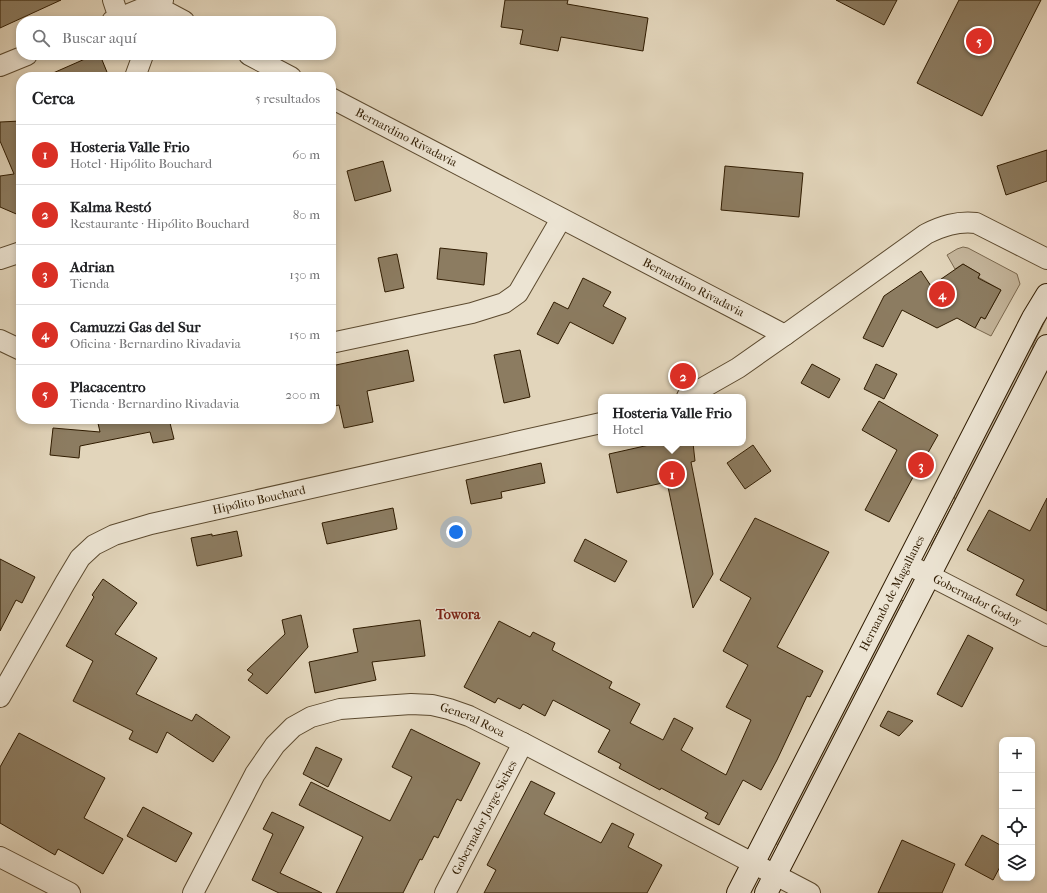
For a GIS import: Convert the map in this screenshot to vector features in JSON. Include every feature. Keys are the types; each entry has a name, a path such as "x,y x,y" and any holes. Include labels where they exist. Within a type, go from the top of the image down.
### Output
{"main road":[{"name":"Hernando de Magallanes","path":"738,893 1033,318 1047,295"},
{"name":"Hernando de Magallanes","path":"771,884 1047,346"}],"street":[{"path":"114,13 155,8 173,16"},
{"path":"0,66 16,59"},
{"path":"137,72 141,60"},
{"path":"259,60 281,72"},
{"name":"Bernardino Rivadavia","path":"336,101 785,335"},
{"path":"336,342 472,313 504,303 518,293 561,219"},
{"path":"692,394 738,368 926,234 939,227 965,222 976,223 1047,259"},
{"path":"0,259 16,254"},
{"path":"0,340 16,348"},
{"name":"Hipólito Bouchard","path":"0,698 80,558 94,546 114,535 158,523 598,424"},
{"name":"Gobernador Godoy","path":"908,564 1047,636"},
{"name":"General Roca","path":"193,893 255,774 275,745 293,727 311,717 340,709 411,704 432,705 469,716 524,743 754,863 771,884 810,893"},
{"name":"Gobernador Jorge Siches","path":"445,893 524,743"},
{"path":"0,857 70,893"}],"shaded area":[{"path":"963,247 968,248 1017,274 1020,284 991,336 975,328 981,317 985,319 1001,290 978,277 980,274 963,264 955,269 947,255"},
{"path":"1047,312 1047,317 1033,345 1033,350 955,500 954,495"},
{"path":"901,600 904,601 778,846 776,843"}],"building":[{"path":"0,0 61,0 26,16 16,16 16,21 0,28"},
{"path":"505,0 568,0 567,4 648,18 643,51 561,37 558,51 520,44 523,30 501,27"},
{"path":"836,0 897,0 884,25"},
{"path":"959,0 1041,0 982,116 917,83"},
{"path":"83,60 102,60 107,72 55,72"},
{"path":"16,121 16,214 0,207 0,176 14,174 0,141 0,122"},
{"path":"1047,150 1047,181 1006,195 997,166"},
{"path":"383,161 391,191 355,201 347,171"},
{"path":"725,166 803,173 799,217 721,210"},
{"path":"440,248 487,253 484,285 437,279"},
{"path":"397,254 404,288 385,292 378,258"},
{"path":"963,264 980,274 978,278 1001,290 985,319 981,317 975,328 957,318 937,328 902,310 883,347 863,338 884,296 921,271 931,286"},
{"path":"583,278 611,292 603,306 626,318 613,344 570,322 558,344 537,334 554,302 568,309"},
{"path":"408,350 414,381 367,391 373,422 344,428 339,405 336,406 336,365"},
{"path":"520,350 530,397 504,403 494,355"},
{"path":"812,364 840,379 829,398 801,383"},
{"path":"876,364 897,374 884,399 864,389"},
{"path":"879,401 938,435 921,465 920,464 889,522 865,510 897,450 862,430"},
{"path":"98,424 170,424 174,439 153,443 150,432 80,446 79,458 50,455 53,428 100,432"},
{"path":"753,445 771,471 745,489 727,463"},
{"path":"645,446 693,446 695,461 691,462 713,574 693,608 667,482 617,493 609,454"},
{"path":"541,463 545,483 501,492 502,498 471,504 466,480"},
{"path":"1047,498 1047,611 1016,595 1024,580 967,550 989,510 1030,531"},
{"path":"393,508 397,529 327,544 322,523"},
{"path":"755,518 829,552 777,647 823,671 810,697 807,696 761,790 743,780 719,825 705,818 708,813 619,768 621,764 598,752 610,730 553,700 545,716 523,704 520,709 498,698 495,703 464,687 499,621 530,637 533,632 555,643 552,650 612,682 609,688 640,704 630,723 663,740 674,718 693,728 681,750 726,775 751,720 726,707 748,665 723,651 751,598 720,580"},
{"path":"237,531 242,556 197,566 191,538"},
{"path":"585,539 627,561 615,582 574,561"},
{"path":"0,559 35,577 22,603 16,600 0,631"},
{"path":"103,579 137,603 115,634 157,658 136,694 192,721 196,714 230,737 213,762 167,732 157,753 129,739 133,731 73,701 93,661 66,646 94,597 92,595"},
{"path":"301,615 308,647 267,694 248,680 253,674 247,670 285,634 282,620"},
{"path":"420,620 425,656 372,662 376,680 315,693 309,662 358,652 353,629"},
{"path":"968,635 993,648 962,707 937,694"},
{"path":"888,711 913,721 899,736 880,726"},
{"path":"411,729 480,763 461,801 457,799 438,838 434,836 422,860 420,859 403,893 336,893 363,837 299,805 311,782 390,821 412,777 392,767"},
{"path":"19,733 105,778 84,818 123,839 103,874 58,849 55,855 0,823 0,767"},
{"path":"316,747 342,759 328,787 303,774"},
{"path":"531,781 555,793 544,814 601,843 612,823 634,834 628,847 662,865 647,893 484,893 496,870 487,865"},
{"path":"143,807 192,833 176,862 127,836"},
{"path":"272,812 304,827 280,873 322,893 279,893 252,880 273,834 263,829"},
{"path":"982,835 999,844 999,869 993,880 965,865"},
{"path":"902,840 955,864 942,893 878,893"}],"place":[{"name":"Placacentro","path":"979,41"},
{"name":"Camuzzi Gas del Sur","path":"942,294"},
{"name":"Kalma Restó","path":"683,376"},
{"name":"Adrian","path":"921,465"},
{"name":"Hosteria Valle Frio","path":"672,474"}],"district":[{"name":"Towora","path":"458,614"}]}
